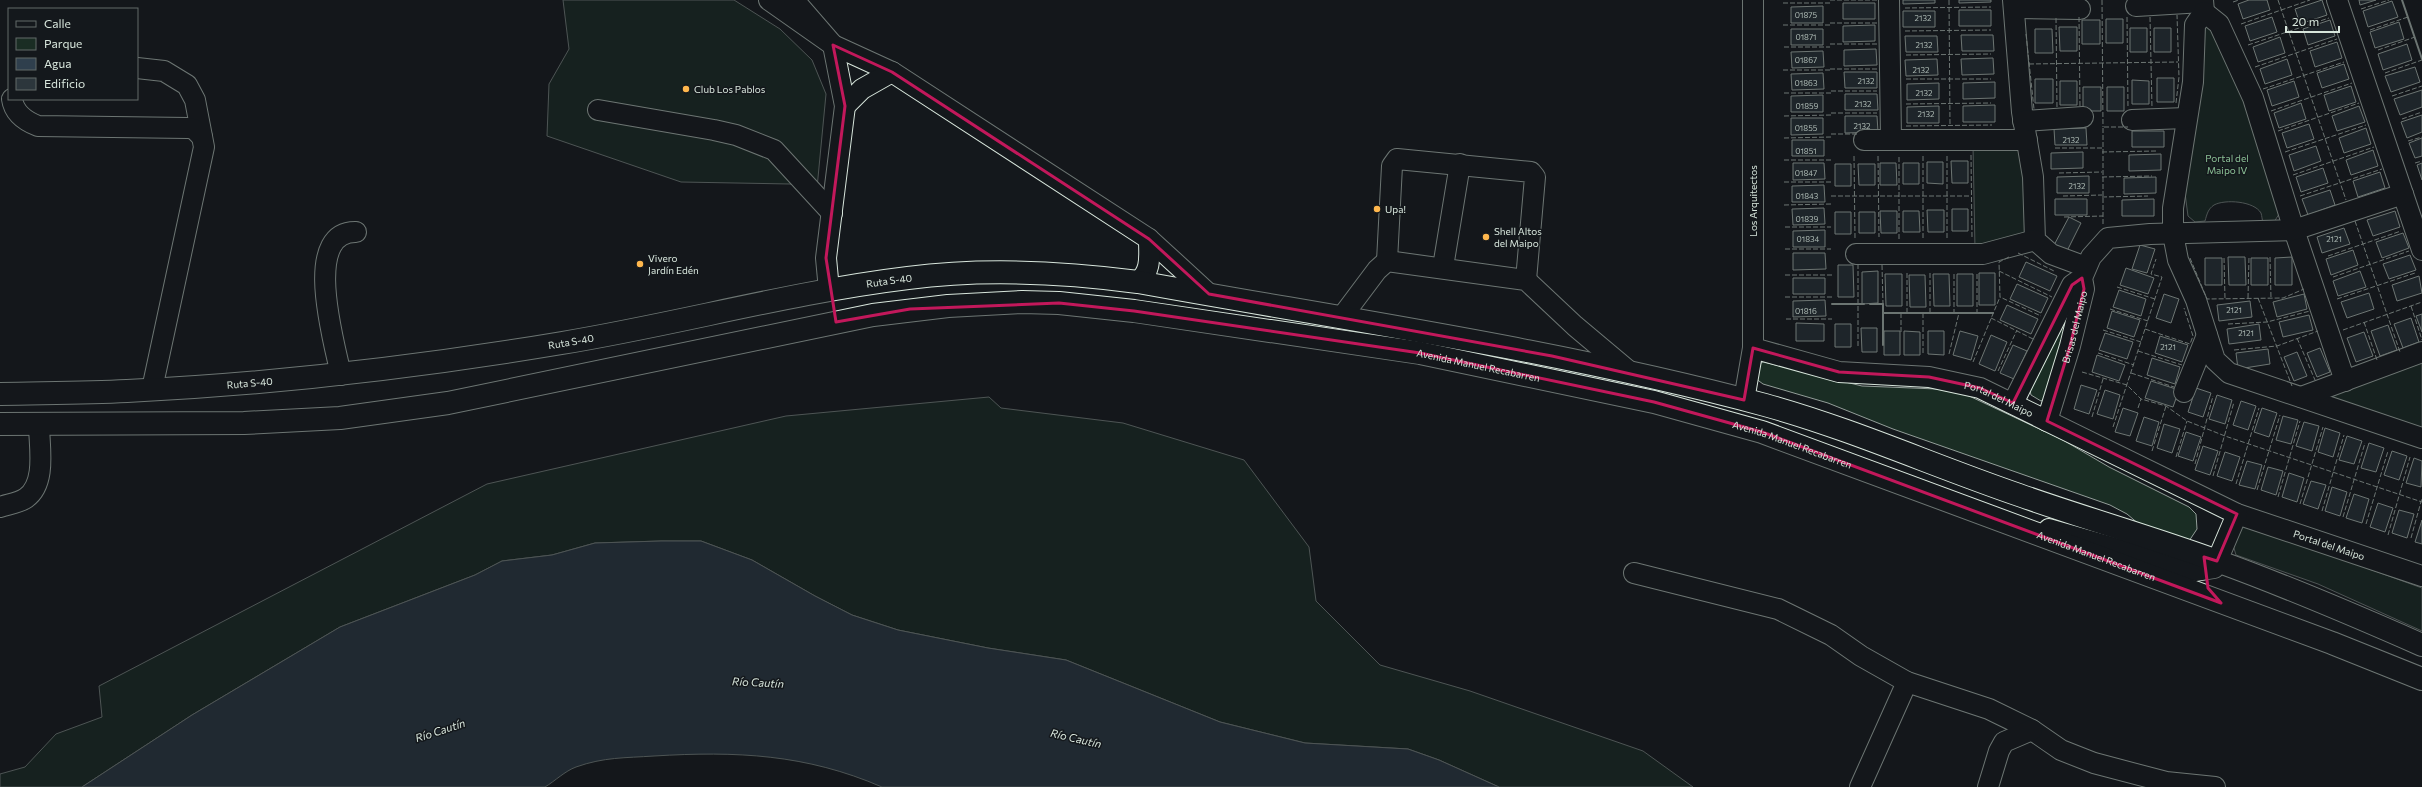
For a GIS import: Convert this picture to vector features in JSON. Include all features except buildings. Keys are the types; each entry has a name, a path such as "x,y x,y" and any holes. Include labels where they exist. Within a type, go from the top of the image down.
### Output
{"main road":[{"name":"Ruta S-40","path":"0,394 152,389 341,374 468,359 568,343 829,290 911,277 993,272 1090,276 1138,282"},
{"path":"1138,282 1341,318 1631,373 1744,400 1843,431 2018,495 2339,608 2422,645"},
{"path":"0,424 244,423 340,418 394,411 502,392 836,322 829,290"},
{"name":"Avenida Manuel Recabarren","path":"836,322 910,309 1022,302 1134,311 1420,353 1654,402 1762,432 1984,516 2332,643 2422,679"}],"street":[{"path":"769,0 833,45 892,72 1149,239 1209,294"},
{"path":"794,0 833,45 845,106 826,258 829,290"},
{"name":"Los Arquitectos","path":"1744,400 1753,348 1753,0"},
{"path":"1889,0 1892,139"},
{"path":"2337,0 2422,250"},
{"path":"2080,9 2013,4 2025,130 2033,176 2035,240 2051,254 2084,272 2096,249 2108,238 2117,236 2294,230 2403,194"},
{"path":"2136,6 2203,5"},
{"path":"2203,5 2194,25 2193,82 2186,118 2173,208 2174,234 2178,260 2196,300 2215,360 2229,373 2422,438"},
{"path":"2203,5 2219,24 2253,98 2294,230 2345,381"},
{"path":"138,68 164,71 187,85 195,100 204,147 152,389"},
{"path":"845,106 862,89 892,72"},
{"path":"12,100 16,110 22,118 38,126 188,128 194,129 202,137"},
{"path":"598,110 736,135 774,150 832,213"},
{"path":"1864,140 2025,130 2083,117"},
{"path":"2132,120 2186,118"},
{"path":"1341,318 1377,270 1387,261 1392,166 1397,159 1460,164 1533,174 1535,177 1526,280"},
{"path":"1443,267 1460,164"},
{"path":"341,374 325,300 325,272 330,249 336,239 348,232 356,232"},
{"path":"1138,282 1145,276 1149,265 1149,239"},
{"path":"1856,254 1983,254 2035,240"},
{"path":"1387,261 1443,267 1526,280 1575,326 1631,373"},
{"name":"Brisas del Maipo","path":"2013,403 2072,285 2084,272"},
{"name":"Brisas del Maipo","path":"2047,421 2070,346 2084,289 2084,272"},
{"path":"2184,392 2207,335"},
{"name":"Portal del Maipo","path":"1753,348 1839,372 1929,376 1980,388 2231,511 2422,576"},
{"path":"2302,397 2422,352"},
{"path":"0,507 26,498 36,488 39,476 39,424"},
{"path":"2221,603 2208,588 2209,563 2231,511"},
{"path":"1984,516 2050,529 2195,571 2209,563"},
{"path":"1634,573 1778,609 1831,635 1907,682 1989,709 2032,730 2061,750 2094,763 2166,782 2215,787"},
{"path":"1860,787 1907,682"},
{"path":"1988,787 1999,751 2004,742 2032,730"}],"highlighted area":[{"path":"833,45 892,72 1149,239 1209,294 1552,356 1744,400 1753,348 1839,372 1929,377 1980,388 2013,403 2072,285 2082,278 2084,289 2070,346 2047,421 2237,514 2217,561 2204,557 2208,588 2221,603 1762,432 1654,402 1420,353 1134,311 1059,303 910,309 836,322 826,258 845,106"}],"green space":[{"name":"Club Los Pablos","path":"563,0 734,0 780,29 812,60 826,94 817,188 790,184 681,182 547,136 549,84 569,49"},
{"name":"Portal del Maipo IV","path":"2206,26 2211,26 2245,101 2281,211 2274,222 2263,222 2261,213 2257,209 2239,202 2225,202 2214,205 2209,210 2205,221 2195,222 2188,216 2185,193 2201,38"},
{"path":"1973,145 2018,146 2024,168 2027,234 1975,249"},
{"path":"2073,306 2046,398 2041,401 2031,395 2030,391"},
{"path":"2422,359 2422,431 2324,394"},
{"path":"1763,362 1862,386 1937,389 1967,395 2063,440 2109,467 2189,507 2196,514 2197,529 2187,544 2147,531 2127,514 2110,505 1893,429 1828,403 1763,384 1755,378 1759,364"},
{"path":"989,397 1001,408 1123,423 1244,460 1309,547 1316,601 1380,665 1470,691 1643,751 1693,787 1499,787 1439,760 1408,749 1305,743 1220,722 1066,660 988,648 898,630 852,615 752,560 701,541 661,541 595,543 552,555 502,561 475,575 340,627 192,715 82,787 0,787 0,774 25,767 56,734 102,717 99,686 487,484 786,416"},
{"path":"2248,525 2422,588 2422,631 2318,584 2236,555 2233,545 2242,527"}],"water":[{"name":"Río Cautín","path":"701,541 752,560 852,615 898,630 988,648 1066,660 1220,722 1305,743 1408,749 1439,760 1499,787 882,787 854,776 798,761 770,757 714,754 624,758 596,761 572,769 545,787 82,787 192,715 340,627 475,575 502,561 552,555 595,543"}],"fence":[{"path":"1830,0 1877,0"},
{"path":"1949,0 1950,125"},
{"path":"2102,0 2103,127"},
{"path":"2233,2 2239,0"},
{"path":"2278,0 2346,200"},
{"path":"2241,24 2310,0"},
{"path":"2361,9 2389,0"},
{"path":"1783,3 1830,3"},
{"path":"1905,8 1991,7"},
{"path":"2176,103 2179,77 2177,15"},
{"path":"2079,17 2080,108"},
{"path":"2127,17 2128,108"},
{"path":"2150,17 2152,108"},
{"path":"2370,30 2408,17"},
{"path":"2056,18 2057,108"},
{"path":"2248,45 2329,18"},
{"path":"1830,23 1877,23"},
{"path":"1783,25 1830,25"},
{"path":"1905,31 1991,30"},
{"path":"2026,34 2034,109"},
{"path":"2378,50 2415,37"},
{"path":"2255,67 2337,39"},
{"path":"1830,44 1877,44"},
{"path":"1784,47 1830,47"},
{"path":"1906,55 1991,54"},
{"path":"2385,73 2422,60"},
{"path":"2029,64 2178,62"},
{"path":"2263,89 2344,62"},
{"path":"1830,69 1877,69"},
{"path":"1783,70 1830,70"},
{"path":"1906,79 1991,79"},
{"path":"2271,111 2352,83"},
{"path":"2392,96 2422,86"},
{"path":"1831,91 1877,91"},
{"path":"1784,93 1831,93"},
{"path":"1906,104 1991,103"},
{"path":"2278,131 2359,103"},
{"path":"2402,119 2422,112"},
{"path":"1831,113 1877,113"},
{"path":"1784,116 1831,115"},
{"path":"1906,126 1992,125"},
{"path":"2285,152 2366,125"},
{"path":"2103,224 2103,127 2128,127"},
{"path":"1831,134 1858,134"},
{"path":"1784,138 1831,137"},
{"path":"2408,141 2422,137"},
{"path":"2293,175 2374,147"},
{"path":"2055,148 2102,148"},
{"path":"2102,152 2156,151"},
{"path":"1971,155 1972,237"},
{"path":"1854,156 1855,238"},
{"path":"1878,156 1879,237"},
{"path":"1923,156 1923,238"},
{"path":"1947,156 1947,238"},
{"path":"1899,157 1899,239"},
{"path":"1784,160 1831,160"},
{"path":"2415,163 2422,161"},
{"path":"2300,196 2382,169"},
{"path":"2059,173 2102,172"},
{"path":"2102,177 2152,176"},
{"path":"1784,182 1831,182"},
{"path":"2063,196 2102,195"},
{"path":"1831,196 1971,196"},
{"path":"2102,197 2148,196"},
{"path":"1784,205 1831,204"},
{"path":"2064,217 2103,216"},
{"path":"2355,221 2400,352"},
{"path":"1785,227 1831,227"},
{"path":"2328,256 2401,231"},
{"path":"1785,249 1831,249"},
{"path":"2333,277 2409,251"},
{"path":"2018,253 2054,271"},
{"path":"2009,257 1999,262 2000,297 2041,316"},
{"path":"2248,298 2249,257"},
{"path":"2270,257 2271,298"},
{"path":"2190,258 2207,299 2283,298 2304,289"},
{"path":"2224,258 2225,299"},
{"path":"2113,427 2162,277 2151,274 2156,259"},
{"path":"1858,264 1858,346"},
{"path":"1882,265 1883,304"},
{"path":"1999,271 2052,297"},
{"path":"1907,273 1907,313"},
{"path":"1930,273 1930,313"},
{"path":"2337,299 2415,273"},
{"path":"1954,274 1954,313"},
{"path":"1977,274 1977,313"},
{"path":"1785,275 1832,275"},
{"path":"2117,287 2155,299"},
{"path":"1785,297 1832,297"},
{"path":"1973,362 2000,297"},
{"path":"2258,298 2292,386"},
{"path":"2343,330 2422,302"},
{"path":"2411,306 2422,340"},
{"path":"2145,329 2190,344 2193,336 2184,308"},
{"path":"2110,309 2148,321"},
{"path":"2228,324 2267,322 2310,311"},
{"path":"1901,313 1901,334"},
{"path":"1923,313 1923,353"},
{"path":"1949,354 1959,313"},
{"path":"1991,318 2035,340"},
{"path":"1786,319 1832,319"},
{"path":"2364,322 2377,360"},
{"path":"1998,371 2017,330"},
{"path":"2103,330 2141,342"},
{"path":"2234,350 2277,346 2318,331"},
{"path":"2297,338 2315,380"},
{"path":"2138,351 2182,365"},
{"path":"2098,353 2134,365"},
{"path":"2082,372 2127,385 2141,399 2166,406 2187,421 2225,436 2422,502"},
{"path":"2131,373 2174,387"},
{"path":"2092,417 2103,379"},
{"path":"2195,464 2213,396"},
{"path":"2138,408 2141,399"},
{"path":"2213,476 2234,402"},
{"path":"2152,451 2166,406"},
{"path":"2236,484 2259,408"},
{"path":"2257,490 2280,415"},
{"path":"2176,457 2187,421"},
{"path":"2278,497 2300,421"},
{"path":"2300,504 2323,427"},
{"path":"2322,511 2344,435"},
{"path":"2343,517 2365,443"},
{"path":"2366,524 2388,451"},
{"path":"2388,535 2410,457"},
{"path":"2411,538 2422,498"}],"wall":[{"path":"2402,0 2422,59"},
{"path":"1832,304 1864,304"},
{"path":"1870,304 1883,304 1883,345"},
{"path":"1883,313 1993,313"}],"place":[{"name":"Club Los Pablos","path":"686,89"},
{"name":"Upa!","path":"1377,209"},
{"name":"Shell Altos del Maipo","path":"1486,237"},
{"name":"Vivero Jardín Edén","path":"640,264"}]}
